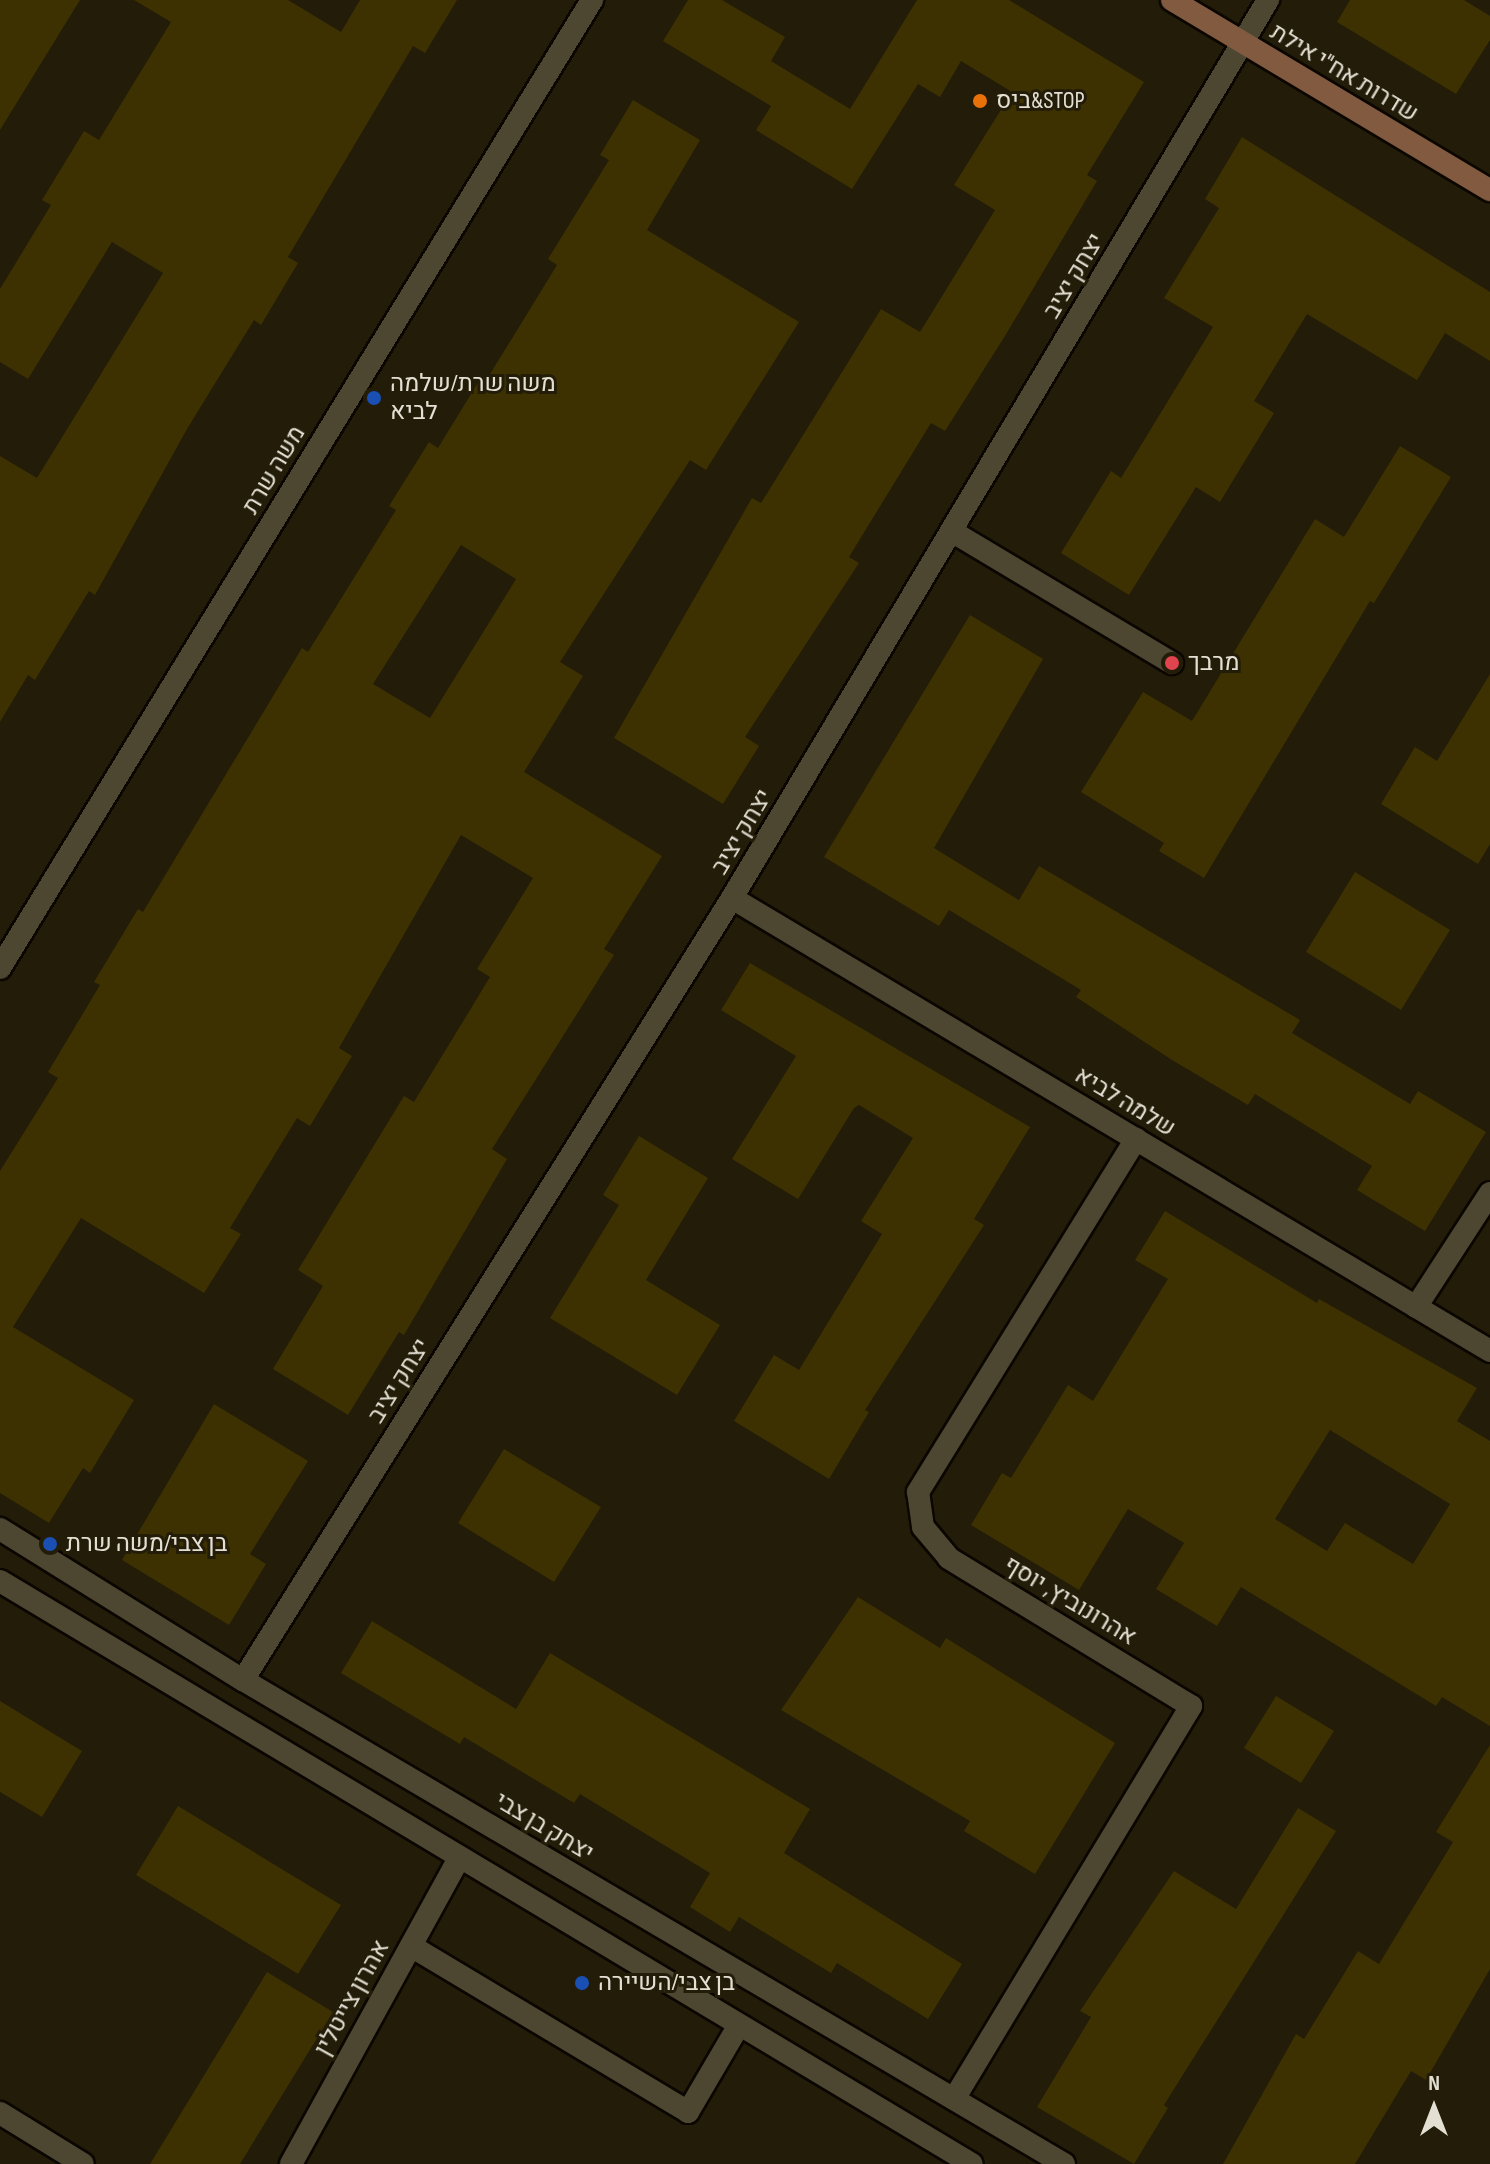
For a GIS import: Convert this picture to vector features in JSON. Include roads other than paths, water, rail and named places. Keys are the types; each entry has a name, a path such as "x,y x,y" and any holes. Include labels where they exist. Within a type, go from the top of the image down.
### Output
{"main road":[{"name":"שדרות אח\"י אילת","path":"1172,0 1490,190"}],"street":[{"name":"משה שרת","path":"0,968 592,0"},
{"name":"יצחק יציב","path":"243,1680 732,898 1268,0"},
{"path":"953,532 1172,663"},
{"name":"שלמה לביא","path":"732,898 1490,1351"},
{"name":"אהרונוביץ, יוסף","path":"954,2099 1191,1706 949,1558 923,1527 918,1492 1136,1139"},
{"path":"1416,1307 1490,1193"},
{"name":"יצחק בן צבי","path":"0,1529 243,1680 1064,2164"},
{"path":"0,1581 972,2164"},
{"name":"אהרון צייטלין","path":"291,2164 460,1857"},
{"path":"411,1946 688,2112 739,2025"},
{"path":"0,2113 83,2164"}],"place":[{"name":"ביס&STOP","path":"980,101"},
{"name":"משה שרת/שלמה לביא","path":"374,398"},
{"name":"מרבך","path":"1172,663"},
{"name":"בן צבי/משה שרת","path":"50,1544"},
{"name":"בן צבי/השיירה","path":"582,1983"}]}
